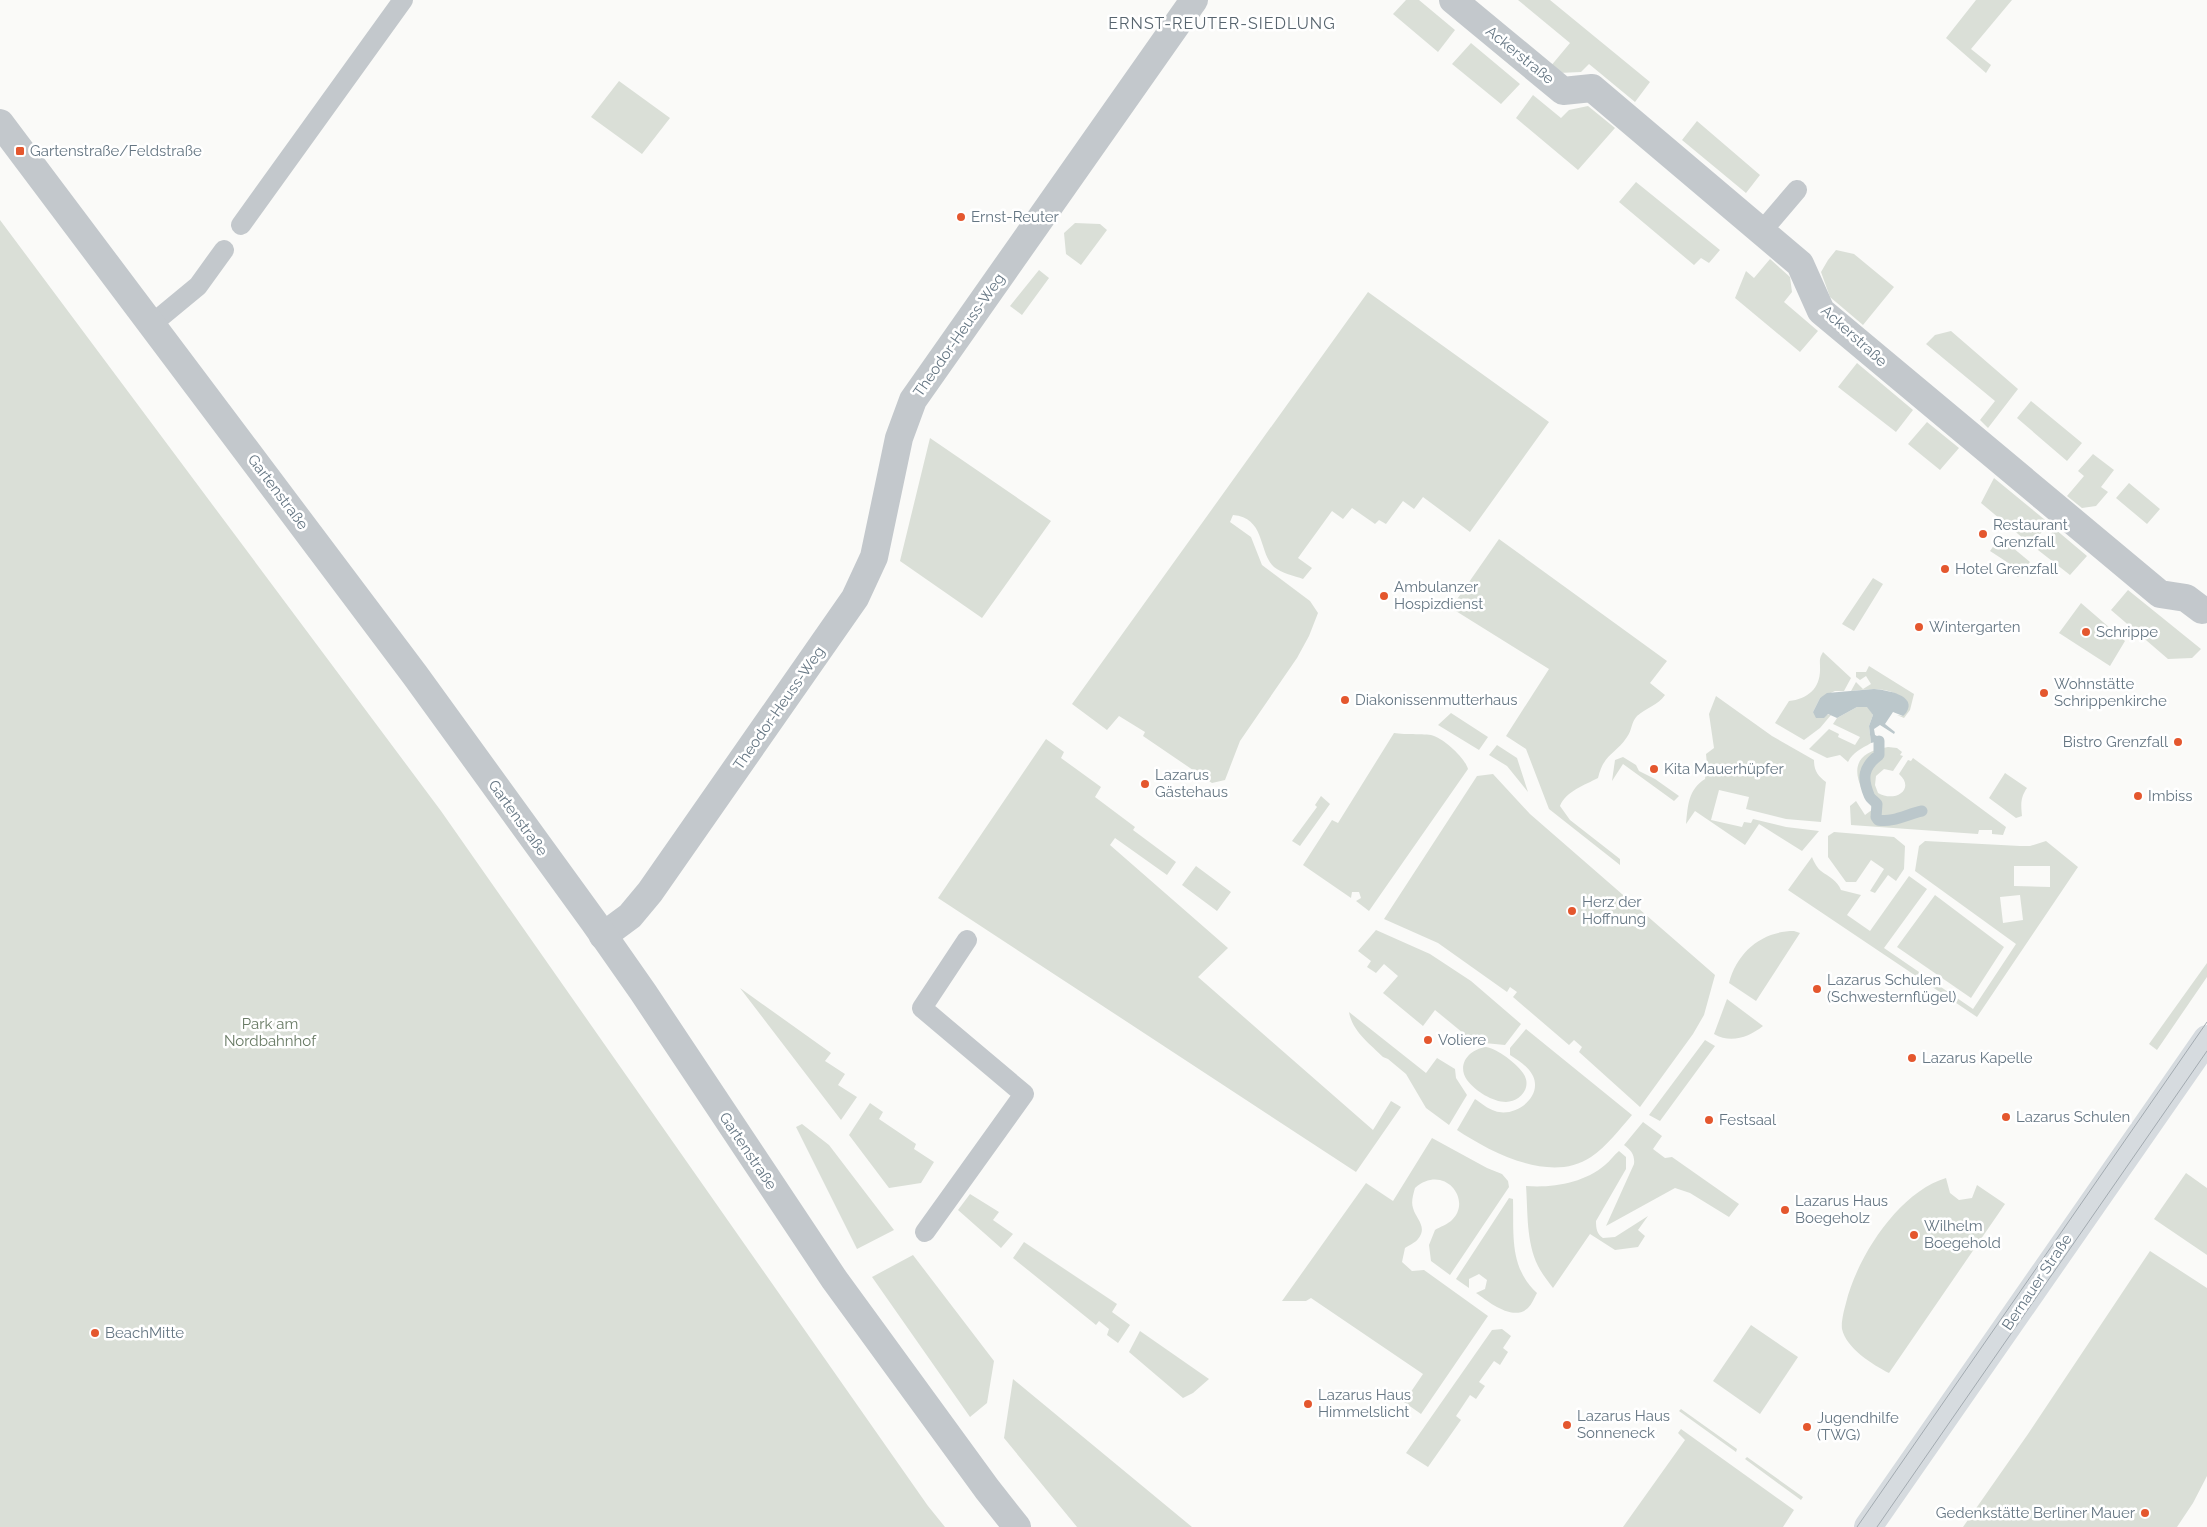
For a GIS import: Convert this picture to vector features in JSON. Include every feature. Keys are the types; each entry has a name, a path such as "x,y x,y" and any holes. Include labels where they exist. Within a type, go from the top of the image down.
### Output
{"main road":[{"name":"Bernauer Straße","path":"1868,1527 2207,1038"}],"street":[{"name":"Theodor-Heuss-Weg","path":"603,936 630,916 650,892 855,598 874,557 899,438 914,400 1194,0"},
{"name":"Ackerstraße","path":"1452,0 1563,91 1592,88 1800,264 1821,310 2160,594 2186,598 2202,610"},
{"name":"Gartenstraße","path":"0,123 415,675 643,992 834,1279 987,1489 1017,1527"}],"lane":[{"path":"241,225 403,0"},
{"path":"1762,231 1797,190"},
{"path":"152,324 198,286 224,250"},
{"path":"925,1232 1024,1094 922,1008 967,940"}],"green space":[{"path":"1406,0 1419,0 1455,30 1438,52 1393,14"},
{"path":"1518,0 1550,0 1650,82 1635,102 1589,64 1581,72 1559,73 1550,67 1570,43"},
{"path":"1976,0 2012,0 1971,49 1991,65 1986,73 1946,38"},
{"path":"1471,43 1520,84 1501,104 1452,64"},
{"path":"619,81 670,118 642,154 591,117"},
{"path":"1533,95 1561,118 1569,110 1588,106 1615,128 1578,170 1516,118"},
{"path":"1697,121 1760,175 1746,193 1682,140"},
{"path":"1636,182 1720,250 1709,263 1701,258 1694,265 1619,202"},
{"name":"Park am Nordbahnhof","path":"0,220 441,811 928,1506 945,1527 0,1527"},
{"path":"1075,223 1100,224 1107,230 1081,265 1066,254 1064,233"},
{"path":"1836,250 1854,254 1894,287 1863,325 1830,297 1821,272"},
{"path":"1770,259 1790,277 1792,292 1784,302 1818,331 1800,352 1735,298 1746,271 1754,278"},
{"path":"1039,270 1049,278 1022,315 1010,306"},
{"path":"1368,292 1549,422 1470,532 1423,497 1414,509 1403,501 1386,524 1379,520 1375,524 1352,508 1343,519 1332,511 1298,558 1312,568 1303,579 1284,573 1274,567 1269,561 1260,536 1251,522 1244,517 1233,515 1230,522 1251,537 1262,565 1310,601 1318,613 1309,636 1297,658 1240,741 1225,780 1212,783 1143,736 1145,732 1119,716 1107,730 1072,704"},
{"path":"1951,331 2018,389 1988,428 1980,420 1995,401 1926,344 1935,335"},
{"path":"1857,363 1913,410 1896,432 1838,387"},
{"path":"2031,401 2082,443 2067,461 2017,418"},
{"path":"1927,422 1959,448 1940,470 1908,444"},
{"path":"930,438 1051,521 982,618 900,561"},
{"path":"2093,454 2114,470 2101,487 2108,492 2096,506 2082,508 2067,496 2084,476 2078,471"},
{"path":"1994,478 2050,524 2030,544 1981,503"},
{"path":"2129,483 2160,509 2147,524 2116,498"},
{"path":"2055,529 2087,556 2070,575 2038,550"},
{"path":"2000,537 2030,562 2018,577 2010,572 2013,566 1990,551"},
{"path":"1499,539 1667,661 1650,683 1665,695 1635,718 1629,735 1603,764 1598,778 1571,792 1560,806 1570,820 1620,859 1620,865 1549,809 1526,749 1506,736 1549,669 1451,608"},
{"path":"1873,578 1883,584 1854,631 1842,624"},
{"path":"2128,590 2201,649 2192,658 2168,659 2111,610"},
{"path":"2081,603 2125,641 2110,666 2059,633"},
{"path":"1823,652 1851,678 1844,691 1835,691 1820,698 1813,712 1831,715 1820,728 1804,740 1775,723 1789,701 1802,698 1816,686"},
{"path":"1869,666 1914,694 1910,710 1904,718 1897,715 1903,716 1907,701 1900,696 1880,690 1851,691 1856,682 1863,689 1871,684 1866,676 1860,680 1856,677 1856,672 1866,672"},
{"path":"1716,696 1772,736 1814,760 1817,773 1826,782 1821,822 1786,819 1746,809 1749,797 1719,790 1711,820 1742,827 1744,822 1751,823 1753,819 1786,827 1819,831 1802,851 1759,824 1745,845 1695,811 1686,824 1688,804 1692,793 1699,783 1705,779 1706,754 1714,748 1709,714"},
{"path":"1857,707 1868,707 1873,715 1869,726 1871,743 1855,753 1848,762 1840,755 1827,758 1809,749 1829,729 1839,734 1838,737 1855,745 1860,737 1833,724 1837,718"},
{"path":"1451,713 1488,737 1479,750 1438,725"},
{"path":"1394,733 1434,736 1449,745 1459,755 1468,769 1369,911 1356,901 1361,898 1359,892 1352,892 1351,898 1303,865 1332,820 1338,823"},
{"path":"1046,739 1064,752 1061,758 1101,787 1095,797 1135,827 1133,830 1176,862 1167,875 1115,838 1110,845 1228,948 1198,977 1373,1130 1391,1101 1401,1107 1356,1172 938,898"},
{"path":"1497,745 1517,758 1528,792 1507,766 1489,755"},
{"path":"1888,747 1897,748 1902,752 1900,755 1903,756 1893,771 1884,769 1876,776 1875,785 1878,793 1884,796 1891,796 1901,793 1905,785 1904,780 1899,774 1908,760 1911,761 1913,758 2006,827 2003,835 1992,834 1992,830 1979,830 1978,834 1851,825 1850,806 1856,801 1865,815 1873,809 1858,779 1857,770 1859,762 1874,751"},
{"path":"1623,757 1636,765 1639,771 1655,779 1679,796 1674,801 1623,764 1612,781 1615,760"},
{"path":"2005,773 2027,788 2022,798 2022,816 2016,818 1989,798"},
{"path":"1493,774 1530,814 1715,975 1704,1015 1693,1034 1640,1107 1579,1052 1582,1047 1574,1040 1569,1045 1513,997 1517,992 1510,987 1507,992 1438,943 1384,919 1477,776"},
{"path":"1321,796 1330,804 1300,846 1292,841 1317,807 1315,805"},
{"path":"1834,832 1894,837 1905,846 1904,869 1896,881 1888,875 1875,893 1870,891 1884,869 1871,860 1856,882 1846,882 1828,857 1828,836"},
{"path":"1925,841 2030,846 2046,841 2078,867 1977,1017 1788,890 1812,857 1818,868 1835,881 1841,890 1861,895 1847,915 1870,931 1909,876 1927,889 1884,948 1973,1009 2016,944 1915,871 1919,846","holes":["2014,866 2050,866 2050,887 2014,886","2020,895 2023,920 2003,923 2000,897"]},
{"path":"1196,866 1231,892 1217,911 1182,885"},
{"path":"1935,895 2004,947 1971,998 1897,947"},
{"path":"1376,930 1430,954 1471,981 1521,1024 1505,1045 1474,1042 1435,1010 1423,1026 1383,993 1398,976 1384,964 1376,973 1367,967 1371,961 1358,951"},
{"path":"1794,931 1800,933 1756,1001 1729,983 1738,962 1752,945 1771,935"},
{"path":"2207,963 2207,977 2157,1050 2149,1044"},
{"path":"740,988 831,1053 825,1061 845,1074 838,1085 857,1097 841,1120"},
{"path":"1727,999 1763,1026 1740,1038 1727,1039 1714,1034"},
{"path":"1349,1012 1426,1073 1437,1058 1455,1069 1456,1078 1467,1095 1449,1125 1426,1108 1406,1074 1383,1057 1362,1037 1354,1025"},
{"path":"1526,1029 1632,1115 1602,1148 1591,1157 1575,1165 1558,1167 1540,1166 1522,1162 1487,1148 1457,1130 1475,1099 1495,1111 1510,1112 1518,1109 1530,1099 1534,1092 1533,1076 1526,1067 1510,1055 1510,1048"},
{"path":"1705,1040 1715,1046 1660,1121 1649,1115"},
{"path":"1486,1047 1496,1050 1506,1057 1523,1073 1527,1083 1524,1093 1520,1097 1511,1101 1501,1102 1485,1095 1467,1080 1463,1068 1466,1058 1480,1048"},
{"path":"870,1103 883,1112 879,1119 916,1144 914,1149 934,1162 921,1183 889,1188 849,1135"},
{"path":"1643,1122 1662,1136 1653,1149 1665,1158 1672,1157 1739,1204 1729,1217 1690,1193 1675,1188 1606,1226 1634,1164 1632,1153 1624,1145"},
{"path":"802,1124 829,1145 894,1230 857,1249 796,1127"},
{"path":"1432,1138 1487,1168 1502,1174 1508,1181 1509,1187 1450,1275 1431,1261 1429,1245 1435,1230 1452,1220 1458,1212 1457,1194 1445,1182 1436,1180 1426,1181 1415,1188 1412,1206 1422,1231 1417,1240 1405,1248 1402,1262 1412,1271 1424,1270 1488,1316 1421,1414 1404,1402 1423,1374 1311,1298 1306,1301 1282,1301 1366,1183 1393,1201"},
{"path":"1619,1151 1626,1157 1626,1169 1596,1221 1597,1231 1603,1238 1615,1237 1648,1216 1638,1230 1645,1236 1638,1247 1615,1250 1590,1234 1553,1288 1538,1266 1531,1247 1526,1186 1557,1185 1578,1180 1597,1171"},
{"path":"2186,1173 2207,1188 2207,1255 2154,1219"},
{"path":"1946,1178 1950,1193 1959,1200 1972,1198 1977,1185 2005,1204 1889,1373 1861,1355 1849,1343 1842,1329 1846,1303 1860,1266 1882,1228 1912,1197"},
{"path":"970,1194 999,1212 993,1220 1013,1234 1001,1248 958,1210"},
{"path":"1509,1198 1513,1199 1514,1238 1517,1261 1528,1283 1537,1293 1528,1308 1522,1312 1515,1313 1501,1309 1476,1293 1485,1289 1487,1280 1479,1274 1469,1279 1469,1288 1456,1279"},
{"path":"1024,1242 1117,1304 1112,1312 1130,1325 1118,1343 1107,1335 1109,1329 1099,1321 1096,1325 1013,1258"},
{"path":"2150,1251 2207,1288 2207,1476 2193,1503 2177,1527 1963,1527 2028,1434"},
{"path":"913,1255 994,1361 987,1403 970,1417 872,1277"},
{"path":"1751,1325 1798,1357 1760,1414 1713,1381"},
{"path":"1502,1329 1511,1336 1503,1348 1508,1352 1500,1365 1494,1361 1479,1382 1485,1386 1476,1399 1470,1395 1456,1416 1461,1420 1428,1467 1406,1453 1492,1330"},
{"path":"1140,1331 1209,1379 1193,1393 1183,1398 1129,1352"},
{"path":"1013,1379 1192,1527 1077,1527 1004,1438"},
{"path":"1681,1409 1737,1449 1736,1452 1679,1411"},
{"path":"1681,1429 1794,1510 1783,1527 1623,1527 1685,1440 1678,1433"},
{"path":"1747,1457 1803,1497 1801,1500 1745,1459"}],"shaded area":[{"path":"1874,689 1893,692 1899,695 1908,702 1909,707 1903,716 1893,712 1885,724 1895,732 1894,734 1880,725 1874,729 1875,735 1881,738 1879,741 1871,743 1869,726 1873,715 1867,707 1857,707 1837,718 1828,714 1824,718 1816,718 1813,712 1820,698 1827,693"}],"waterway":[{"path":"1879,741 1879,755 1870,764 1865,773 1867,789 1877,804 1876,817 1878,820 1884,821 1922,811"}],"tram line":[{"path":"1857,1527 2207,1022"},
{"path":"1877,1527 2207,1051"}],"place":[{"name":"Gartenstraße/Feldstraße","path":"20,151"},
{"name":"Ernst-Reuter","path":"961,217"},
{"name":"Restaurant Grenzfall","path":"1983,534"},
{"name":"Hotel Grenzfall","path":"1945,569"},
{"name":"Ambulanzer Hospizdienst","path":"1384,596"},
{"name":"Wintergarten","path":"1919,627"},
{"name":"Schrippe","path":"2086,632"},
{"name":"Wohnstätte Schrippenkirche","path":"2044,693"},
{"name":"Diakonissenmutterhaus","path":"1345,700"},
{"name":"Bistro Grenzfall","path":"2178,742"},
{"name":"Kita Mauerhüpfer","path":"1654,769"},
{"name":"Lazarus Gästehaus","path":"1145,784"},
{"name":"Imbiss","path":"2138,796"},
{"name":"Herz der Hoffnung","path":"1572,911"},
{"name":"Lazarus Schulen (Schwesternflügel)","path":"1817,989"},
{"name":"Voliere","path":"1428,1040"},
{"name":"Lazarus Kapelle","path":"1912,1058"},
{"name":"Lazarus Schulen","path":"2006,1117"},
{"name":"Festsaal","path":"1709,1120"},
{"name":"Lazarus Haus Boegeholz","path":"1785,1210"},
{"name":"Wilhelm Boegehold","path":"1914,1235"},
{"name":"BeachMitte","path":"95,1333"},
{"name":"Lazarus Haus Himmelslicht","path":"1308,1404"},
{"name":"Lazarus Haus Sonneneck","path":"1567,1425"},
{"name":"Jugendhilfe (TWG)","path":"1807,1427"},
{"name":"Gedenkstätte Berliner Mauer","path":"2145,1513"}],"district":[{"name":"ERNST-REUTER-SIEDLUNG","path":"1222,23"}]}
